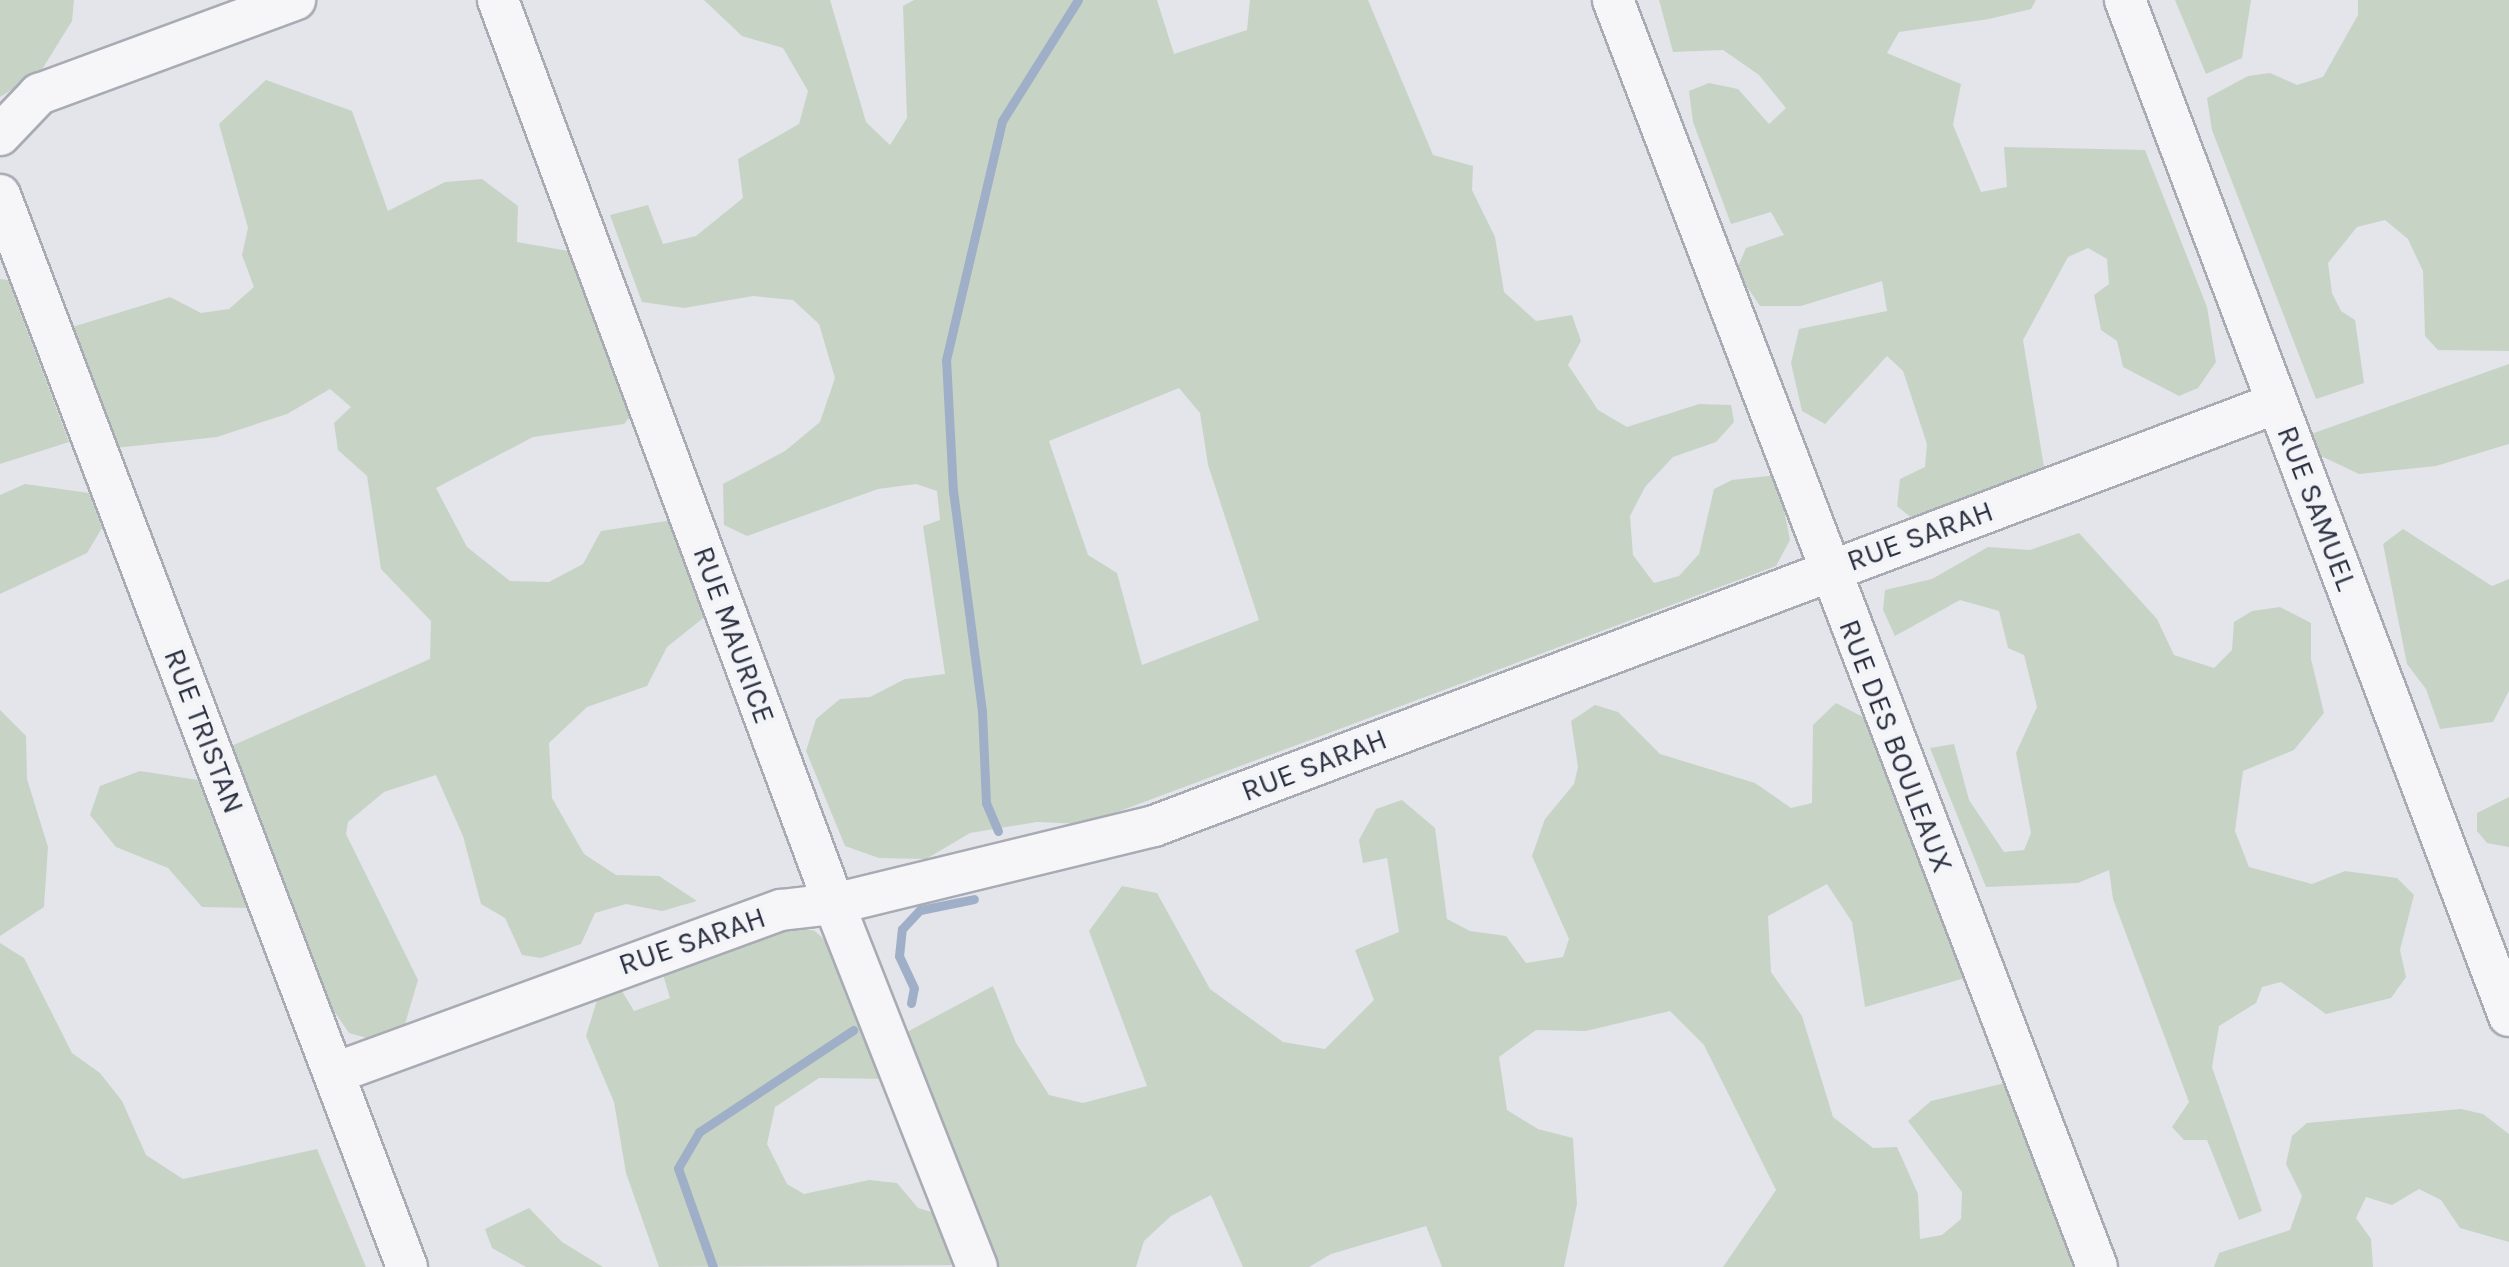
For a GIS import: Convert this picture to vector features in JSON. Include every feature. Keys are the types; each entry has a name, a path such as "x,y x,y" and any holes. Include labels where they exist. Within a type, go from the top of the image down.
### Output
{"street":[{"path":"1,133 39,94 295,0"},
{"name":"RUE MAURICE","path":"498,0 834,904 977,1267"},
{"name":"RUE DES BOULEAUX","path":"1613,0 1828,570 2097,1267"},
{"name":"RUE SAMUEL","path":"2125,0 2509,1016"},
{"name":"RUE TRISTAN","path":"0,195 18,255 407,1267"},
{"name":"RUE SARAH","path":"335,1073 781,910 834,904 1154,826 2277,403"}],"green space":[{"path":"0,0 74,0 72,21 41,71 0,97"},
{"path":"704,0 830,0 866,122 890,145 907,118 903,6 914,0 1157,0 1174,54 1247,30 1250,0 1368,0 1433,155 1473,166 1472,190 1495,237 1504,292 1536,321 1572,315 1581,341 1568,365 1598,410 1627,427 1699,404 1731,405 1734,422 1716,442 1673,457 1645,487 1630,516 1633,555 1654,583 1679,576 1699,554 1714,489 1732,480 1777,475 1790,540 1776,566 1085,824 1037,822 970,833 926,859 879,858 845,846 806,751 816,719 840,699 870,697 905,679 945,674 923,526 940,520 937,491 916,484 878,489 747,536 724,525 723,484 785,451 820,422 835,378 819,324 793,300 753,296 684,308 642,302 610,215 648,205 663,244 696,236 743,198 738,159 799,124 808,91 783,48 742,36","holes":["1179,388 1200,413 1208,465 1259,620 1142,665 1117,573 1088,555 1049,441"]},
{"path":"1659,0 2036,0 2031,9 1989,19 1899,32 1887,53 1961,84 1953,125 1981,192 2007,187 2004,147 2145,150 2207,307 2216,362 2198,388 2179,396 2123,367 2117,341 2101,330 2094,295 2109,284 2107,259 2088,248 2068,257 2023,340 2045,473 1913,519 1897,506 1900,479 1925,467 1927,444 1903,371 1887,356 1825,424 1802,411 1791,363 1799,329 1887,311 1882,281 1801,306 1760,306 1736,271 1746,248 1784,235 1771,212 1731,224 1693,122 1689,91 1709,83 1738,89 1769,124 1786,108 1759,75 1723,50 1673,52"},
{"path":"2175,0 2251,0 2242,58 2206,74"},
{"path":"2358,0 2509,0 2509,351 2438,350 2425,336 2423,271 2408,239 2385,220 2357,227 2328,263 2332,293 2341,311 2355,320 2364,383 2316,399 2212,130 2207,98 2248,76 2270,73 2297,85 2323,77 2358,15"},
{"path":"266,80 352,111 388,211 445,182 482,179 518,206 517,242 574,252 633,413 624,424 533,437 436,488 467,547 510,581 549,582 583,564 601,531 673,520 707,615 667,647 647,686 587,707 549,743 552,798 584,854 616,875 659,876 697,901 662,911 626,904 595,913 581,944 541,958 522,955 505,918 481,904 463,836 436,775 384,792 348,822 346,834 418,980 405,1024 367,1038 349,1033 323,995 229,747 430,659 431,621 381,569 367,476 338,450 334,423 351,407 330,389 287,414 217,437 115,448 69,328 170,297 201,313 229,309 254,287 242,255 248,228 219,124"},
{"path":"0,279 8,280 69,442 0,464"},
{"path":"2509,364 2509,444 2436,466 2359,474 2319,455 2311,434"},
{"path":"25,484 89,493 102,528 87,553 0,594 0,495"},
{"path":"2403,529 2492,586 2509,579 2509,691 2493,722 2440,729 2426,689 2407,664 2383,544"},
{"path":"2079,533 2157,619 2174,655 2214,668 2232,650 2234,622 2252,611 2280,607 2311,623 2311,659 2324,713 2294,750 2243,771 2235,831 2249,867 2312,884 2345,871 2397,878 2414,895 2400,950 2406,977 2391,998 2326,1014 2281,982 2262,987 2256,1003 2219,1026 2212,1067 2262,1211 2239,1220 2207,1140 2184,1140 2172,1127 2189,1102 2113,899 2109,870 2078,883 1986,887 1930,748 1954,744 1969,800 2004,852 2024,850 2031,833 2016,753 2037,707 2024,655 2008,648 1999,611 1960,600 1895,636 1883,610 1885,590 1932,579 1988,547 2030,550"},
{"path":"1836,703 1865,718 1965,978 1865,1007 1852,922 1827,884 1768,916 1771,972 1802,1016 1833,1117 1873,1148 1897,1147 1918,1194 1920,1239 1942,1235 1961,1219 1962,1192 1908,1121 1931,1101 2005,1083 2076,1267 1723,1267 1776,1190 1704,1045 1670,1011 1586,1031 1536,1030 1499,1057 1507,1110 1538,1129 1573,1138 1577,1204 1564,1267 1442,1267 1426,1226 1331,1254 1309,1267 1243,1267 1211,1195 1171,1216 1144,1241 1136,1267 992,1267 905,1033 993,986 1016,1043 1049,1095 1083,1103 1147,1086 1089,931 1122,886 1157,893 1210,989 1283,1042 1325,1049 1374,1000 1355,950 1399,932 1387,858 1363,863 1359,840 1376,809 1402,800 1435,828 1447,919 1470,931 1506,936 1526,963 1563,957 1569,939 1532,856 1545,819 1574,784 1578,767 1571,721 1595,705 1618,712 1660,754 1755,783 1791,808 1812,803 1813,725"},
{"path":"0,710 26,736 27,779 48,847 44,907 0,936"},
{"path":"140,771 198,780 247,908 202,907 168,868 116,847 90,815 100,786"},
{"path":"2509,797 2509,847 2487,843 2477,831 2477,813"},
{"path":"790,925 815,931 833,948 890,1079 819,1078 775,1107 767,1144 787,1184 804,1194 869,1180 897,1183 918,1208 942,1215 961,1265 659,1267 626,1173 614,1102 586,1036 597,1000 619,986 634,1011 670,998 662,971"},
{"path":"0,943 24,958 72,1053 100,1073 122,1101 146,1155 183,1179 317,1149 366,1267 0,1267"},
{"path":"2461,1109 2483,1114 2509,1134 2509,1242 2460,1228 2441,1200 2419,1189 2392,1205 2366,1197 2356,1218 2371,1239 2373,1267 2214,1267 2219,1253 2290,1230 2302,1196 2286,1164 2292,1136 2307,1123"},
{"path":"529,1208 562,1242 603,1267 526,1267 492,1248 485,1229"}],"waterway":[{"path":"998,831 986,803 982,711 953,492 946,360 1002,121 1078,0"},
{"path":"911,1003 914,988 899,956 902,929 920,910 974,899"},
{"path":"713,1267 678,1168 699,1132 853,1030"}]}
